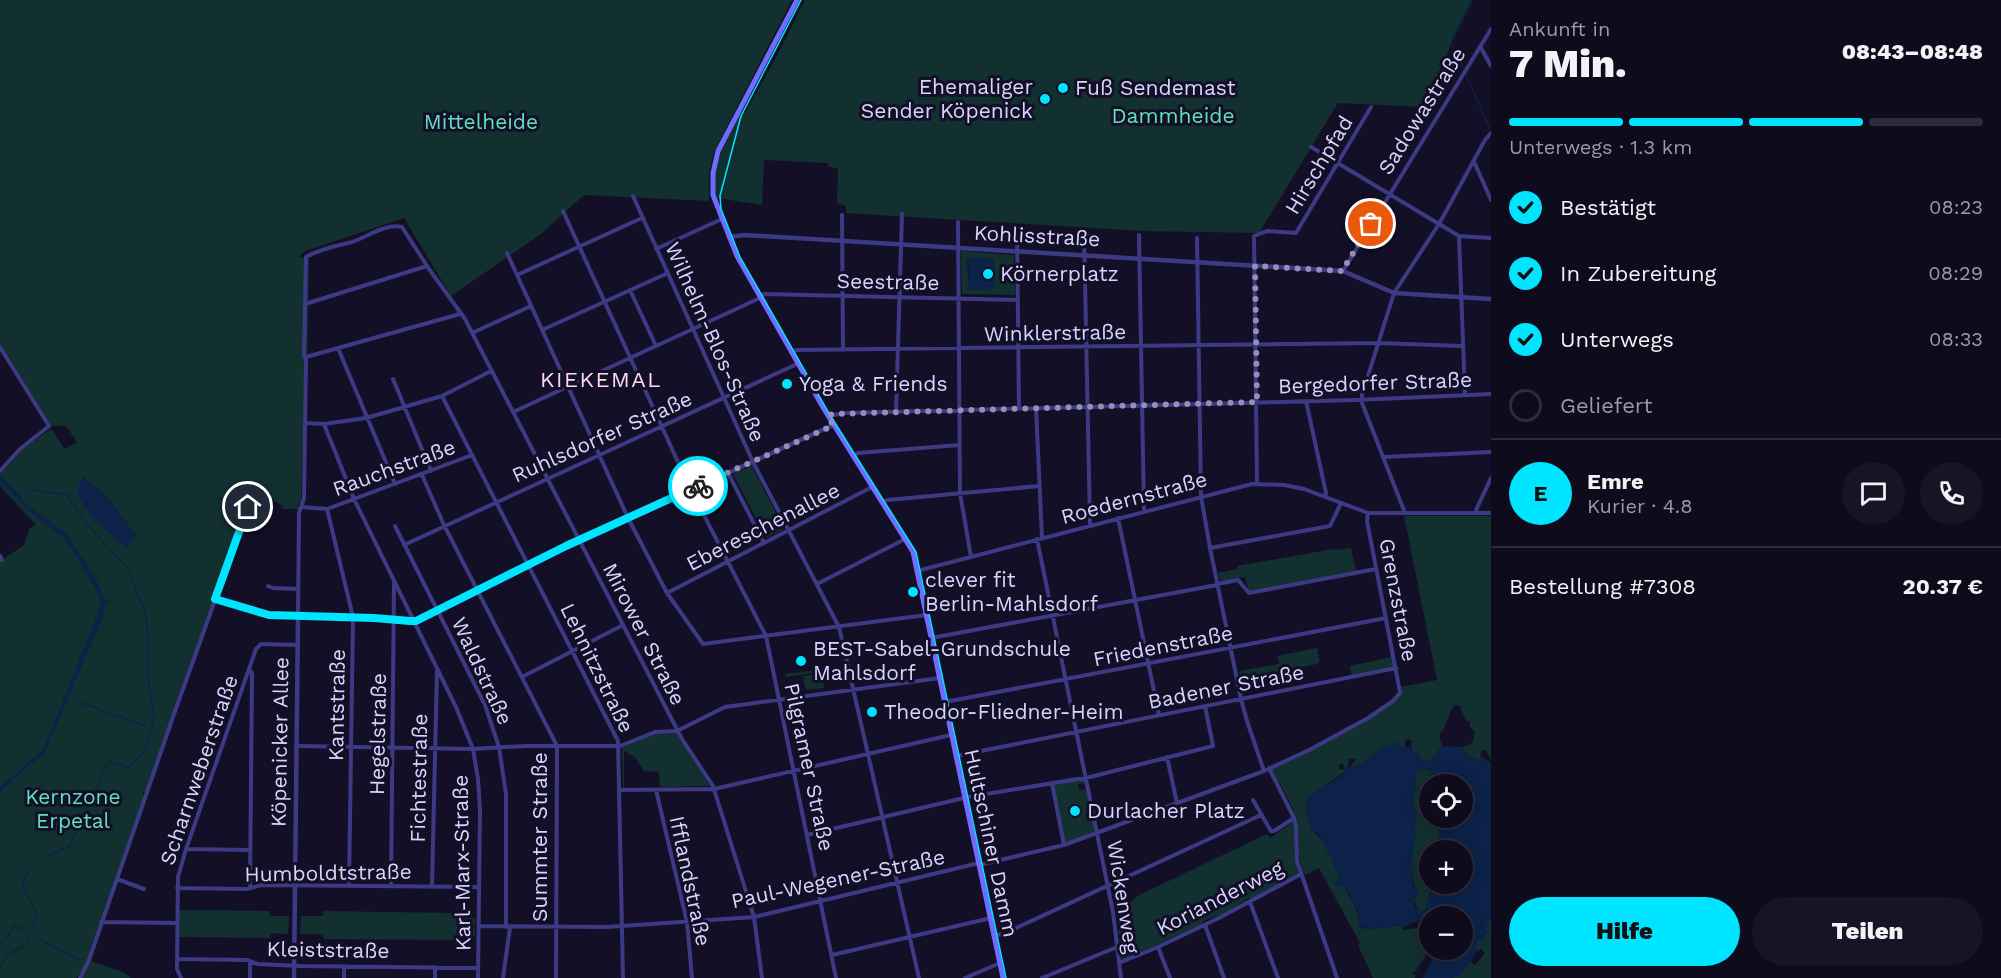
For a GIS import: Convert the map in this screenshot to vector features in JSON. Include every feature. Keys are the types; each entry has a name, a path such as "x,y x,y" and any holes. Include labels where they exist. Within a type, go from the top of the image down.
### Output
{"main road":[{"name":"Hultschiner Damm","path":"797,0 718,151 713,173 713,195 736,256 790,353 913,552 1003,978"}],"street":[{"name":"Sadowastraße","path":"1342,271 1491,30"},
{"path":"1480,46 1491,66"},
{"name":"Hirschpfad","path":"1255,266 1254,236 1267,231 1296,233 1371,107"},
{"path":"1405,513 1362,400 1394,293 1439,224 1491,133"},
{"path":"1311,147 1459,236 1491,238"},
{"path":"1473,162 1491,200"},
{"name":"Wilhelm-Blos-Straße","path":"633,196 753,462 839,627 920,978"},
{"name":"Pilgramer Straße","path":"563,211 661,427 766,636 836,978"},
{"path":"896,412 902,214"},
{"path":"842,215 843,350"},
{"path":"517,275 643,218"},
{"path":"656,249 722,219"},
{"path":"958,222 960,493 971,557"},
{"name":"Mirower Straße","path":"306,257 386,228 402,227 460,314 472,333 677,731 714,789 754,917 762,978"},
{"path":"1017,229 1019,409"},
{"path":"1084,232 1090,525"},
{"name":"Kohlisstraße","path":"729,237 746,235 1342,271 1394,293 1491,299"},
{"path":"1139,235 1144,512"},
{"path":"1459,236 1465,395"},
{"path":"1197,238 1201,496 1210,548 1247,721 1266,769 1294,818 1297,861 1337,978"},
{"path":"507,253 628,518 667,593 703,644 926,615"},
{"name":"Köpenicker Allee","path":"294,978 299,513 304,498 306,257"},
{"path":"305,304 427,266"},
{"path":"1255,266 1257,483"},
{"path":"542,330 668,273"},
{"path":"630,290 656,346"},
{"name":"Seestraße","path":"759,297 764,294 1018,300"},
{"path":"513,412 759,297"},
{"path":"472,333 531,306"},
{"path":"306,357 460,314"},
{"name":"Winklerstraße","path":"790,353 797,350 1379,343 1462,346"},
{"path":"0,347 49,426 20,449 0,471"},
{"path":"338,348 394,484"},
{"name":"Ruhlsdorfer Straße","path":"404,544 797,364"},
{"path":"305,423 324,424 366,418 442,396 491,371"},
{"path":"393,379 431,471"},
{"name":"Bergedorfer Straße","path":"828,416 1491,394"},
{"name":"Lehnitzstraße","path":"442,396 620,746 622,978"},
{"path":"1306,401 1325,496"},
{"name":"Wickenweg","path":"1036,408 1040,538 1053,615 1115,919 1121,978"},
{"name":"Karl-Marx-Straße","path":"324,424 354,499 456,707 472,749 480,802 478,978"},
{"path":"215,599 263,615 413,621 628,518 833,425"},
{"path":"853,456 858,453 959,445"},
{"path":"1384,457 1491,452"},
{"name":"Rauchstraße","path":"302,507 327,509 472,455"},
{"path":"728,473 764,543"},
{"name":"Summter Straße","path":"422,475 444,525 557,746 556,978"},
{"path":"1477,513 1476,510 1491,478"},
{"name":"Roedernstraße","path":"917,571 1257,483 1294,486 1368,513 1491,513"},
{"path":"882,502 1039,486"},
{"name":"Ebereschenallee","path":"667,593 872,487"},
{"path":"80,978 89,960 253,495"},
{"path":"1210,548 1330,526 1341,503"},
{"name":"Rauchstraße","path":"327,509 331,528"},
{"name":"Grenzstraße","path":"1368,513 1367,521 1400,693"},
{"path":"1118,518 1159,715"},
{"name":"Waldstraße","path":"395,526 485,705 499,747 506,794 508,927 503,978"},
{"name":"Kantstraße","path":"331,528 353,617 349,886"},
{"path":"817,584 905,539"},
{"path":"931,638 1238,580 1249,592 1377,569"},
{"name":"Hegelstraße","path":"391,886 394,582"},
{"path":"268,586 298,589"},
{"name":"Friedenstraße","path":"945,702 1386,618"},
{"path":"522,677 623,625"},
{"name":"Scharnweberstraße","path":"182,978 177,969 179,868 259,645 298,645"},
{"path":"249,669 252,673 250,888"},
{"name":"Badener Straße","path":"956,756 1396,669"},
{"name":"Fichtestraße","path":"432,886 437,670"},
{"path":"296,746 472,749 525,746 620,746 655,732 677,731 725,707 940,678"},
{"name":"Paul-Wegener-Straße","path":"479,926 621,926 754,917 1064,845 1266,769 1350,728 1382,709 1400,693"},
{"path":"807,835 965,798 1087,778 1213,746 1205,706"},
{"path":"621,790 714,789 951,735"},
{"path":"1167,758 1177,803"},
{"path":"1052,783 1064,845"},
{"name":"Ifflandstraße","path":"656,790 687,922 692,978"},
{"path":"1253,800 1270,831 1275,831 1294,818"},
{"path":"994,936 1005,933 1261,815"},
{"path":"186,849 250,850"},
{"name":"Korianderweg","path":"1119,963 1205,925 1301,874"},
{"path":"117,879 144,889"},
{"name":"Humboldtstraße","path":"177,888 250,888 261,885 479,887"},
{"path":"1250,902 1278,978"},
{"path":"832,955 991,918"},
{"path":"101,922 177,923"},
{"path":"1205,925 1224,978"},
{"path":"1042,978 1117,947"},
{"path":"1158,947 1170,978"},
{"name":"Kleiststraße","path":"177,959 250,961 258,964 294,966 478,968"},
{"path":"250,961 250,978"},
{"path":"965,978 1000,963"},
{"path":"344,966 344,978"},
{"path":"435,967 435,978"}],"green space":[{"name":"Mittelheide","path":"0,0 792,0 714,152 709,173 709,201 584,195 541,234 451,296 404,218 305,251 299,257 309,259 307,382 305,382 299,509 283,509 280,504 252,490 186,680 173,711 147,791 142,793 145,796 88,960 76,978 0,978 0,557 2,560 24,545 30,528 36,525 0,486 0,474 25,447 51,429 65,449 77,442 66,426 51,426 2,346 0,347","holes":["84,478 111,503 128,524 91,514 80,498"]},
{"name":"Dammheide","path":"805,0 1473,0 1424,107 1338,103 1259,233 1141,231 846,213 846,206 837,203 838,169 828,166 828,163 764,160 762,205 717,198 715,175 720,153 741,111 745,113 777,56"},
{"name":"Körnerplatz","path":"961,251 1014,255 1015,295 962,294","holes":["967,259 995,282 994,287 986,290 969,289"]},
{"path":"752,466 784,529 766,538 733,474"},
{"path":"1404,516 1491,516 1491,760 1486,750 1482,750 1479,760 1465,753 1463,747 1472,742 1475,732 1459,705 1454,706 1439,735 1442,746 1431,761 1420,760 1419,754 1413,752 1411,748 1412,741 1408,739 1405,740 1405,749 1397,743 1378,749 1379,751 1369,759 1353,768 1352,765 1356,759 1349,759 1348,767 1344,768 1343,764 1339,764 1339,769 1346,771 1308,797 1306,808 1313,832 1329,853 1341,881 1340,885 1345,888 1357,912 1361,928 1374,929 1401,925 1403,930 1419,928 1419,960 1423,960 1413,974 1416,975 1415,978 1373,978 1358,945 1360,943 1319,868 1305,875 1300,861 1295,817 1290,802 1271,768 1379,713 1401,695 1401,687 1437,680"},
{"path":"1351,548 1356,571 1250,591 1245,577 1222,581 1218,573 1237,569 1237,566 1333,549"},
{"path":"1317,648 1320,662 1317,664 1241,679 1239,671 1279,664 1277,656"},
{"path":"1392,657 1394,667 1351,675 1350,666"},
{"path":"827,669 828,676 823,676 824,688 806,690 803,676 822,674 822,672 785,677 785,674"},
{"path":"655,733 677,734 710,786 660,787 659,772 644,771 635,757 624,751 623,788 622,747"},
{"path":"1423,768 1430,771 1431,774 1419,774 1419,828 1439,828 1437,840 1419,840 1419,894 1429,894 1429,904 1419,906 1418,911 1414,898 1418,895 1410,869 1411,852 1414,838 1417,836 1414,833 1416,809 1412,803 1416,789 1416,772"},
{"name":"Durlacher Platz","path":"1084,779 1087,786 1084,783 1078,784 1079,790 1086,789 1096,831 1065,843 1053,787 1055,784"},
{"path":"1294,823 1298,872 1296,874 1251,900 1247,899 1226,913 1203,921 1202,924 1121,960 1117,915 1137,896 1267,834 1270,838"},
{"path":"179,910 270,911 270,916 289,916 288,934 270,933 270,938 179,937"},
{"path":"324,911 454,913 454,918 475,918 473,925 475,936 454,935 454,940 324,939 323,934 300,934 301,916 323,916"},
{"path":"1491,917 1491,978 1454,978 1454,975 1459,976 1470,961 1475,965 1485,953 1481,949 1475,950 1476,943 1479,938 1485,940 1482,937 1489,932 1485,928"},
{"path":"90,961 123,972 131,978 81,978"}],"water":[{"path":"968,258 994,259 994,287 986,290 969,289"},
{"path":"83,477 94,487 100,488 136,535 127,548 91,515 80,499 77,490"},
{"path":"14,492 36,512 66,532 97,581 104,599 108,599 108,602 45,752 46,755 24,769 0,793 0,787 43,750 100,608 99,595 64,538 36,517 12,494"},
{"path":"1397,743 1405,749 1406,747 1411,748 1413,752 1419,754 1422,761 1423,759 1431,761 1442,746 1463,747 1465,753 1479,760 1480,756 1491,763 1491,917 1485,928 1489,932 1483,937 1485,940 1483,942 1478,939 1476,950 1478,951 1473,958 1473,906 1426,906 1429,903 1430,894 1473,894 1473,840 1437,840 1439,828 1473,828 1473,774 1431,774 1424,768 1416,772 1416,789 1412,803 1417,812 1414,833 1417,836 1414,838 1411,870 1415,874 1411,876 1414,888 1417,888 1419,895 1416,895 1414,901 1419,911 1419,920 1402,928 1401,925 1367,930 1359,927 1356,924 1359,921 1358,911 1354,908 1348,892 1340,885 1337,887 1333,882 1341,880 1319,834 1313,832 1304,808 1308,804 1310,795 1344,774 1346,771 1344,768 1352,765 1354,768 1379,751 1378,749"},
{"path":"1431,960 1471,960 1459,977 1454,975 1454,978 1423,978"}],"waterway":[{"path":"1463,67 1451,42 1472,0"},
{"path":"1466,75 1490,128"},
{"path":"0,479 19,497"},
{"path":"26,494 32,490 67,495 85,522 128,569 146,615 148,678 154,715 146,749 129,768 108,760 70,846 45,858"},
{"path":"74,700 145,726"},
{"path":"32,931 37,913 22,887 28,870 36,862"},
{"path":"7,938 15,925 27,932"},
{"path":"38,938 80,960"},
{"path":"0,966 8,955 26,944 28,939"},
{"path":"0,944 4,943"}],"tram line":[{"path":"801,0 741,116 720,196 721,209 740,257 830,415 916,552 1006,978"}],"way so far":[{"path":"698,486 830,427 833,425 828,416 832,414 1257,402 1255,266 1342,271 1371,224"}],"place":[{"name":"Fuß Sendemast","path":"1063,88"},
{"name":"Ehemaliger Sender Köpenick","path":"1045,99"},
{"name":"Körnerplatz","path":"988,274"},
{"name":"Yoga & Friends","path":"787,384"},
{"name":"clever fit Berlin-Mahlsdorf","path":"913,592"},
{"name":"BEST-Sabel-Grundschule Mahlsdorf","path":"801,661"},
{"name":"Theodor-Fliedner-Heim","path":"872,712"},
{"name":"Durlacher Platz","path":"1075,811"}],"district":[{"name":"KIEKEMAL","path":"601,379"}],"route":[{"path":"248,507 215,599 263,615 416,621 566,546 698,486"}],"park label":[{"name":"Kernzone Erpetal","path":"73,809"}]}
